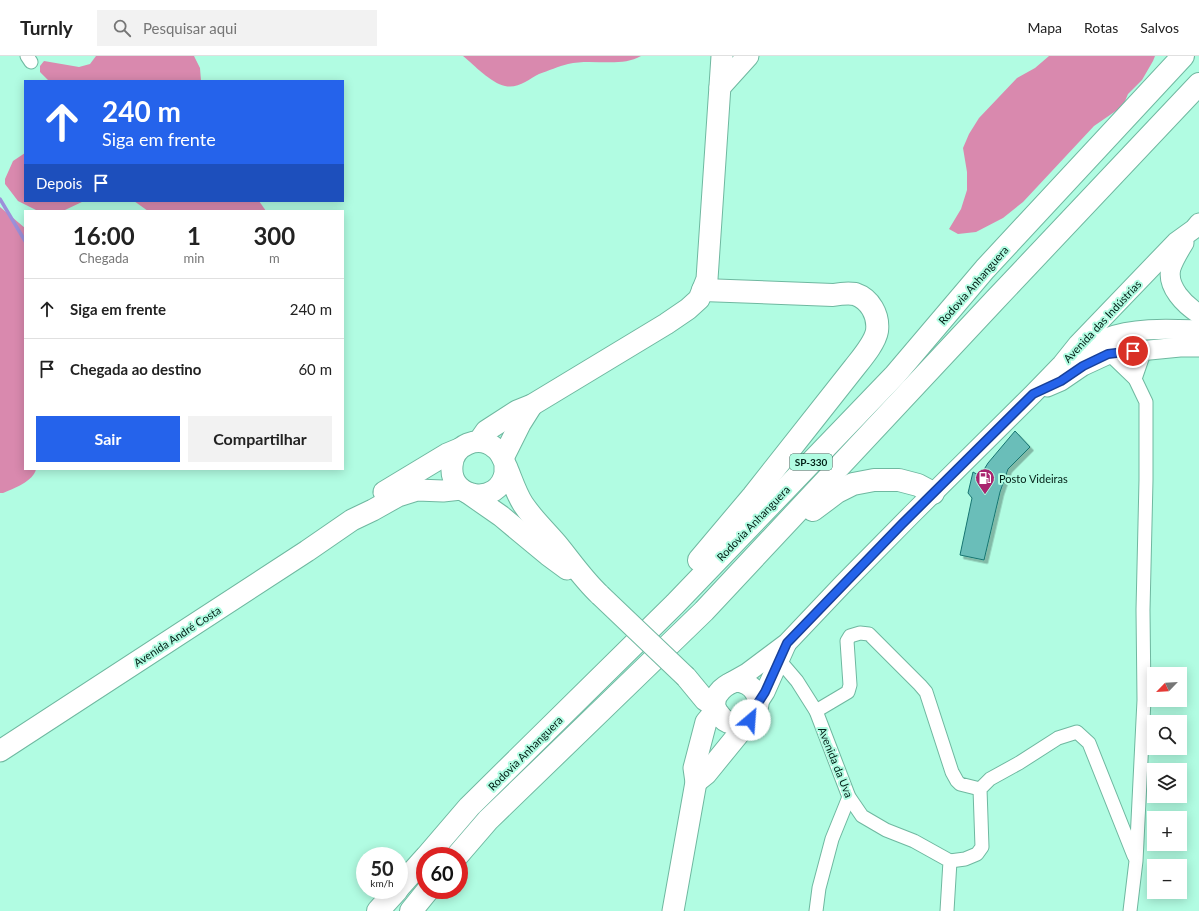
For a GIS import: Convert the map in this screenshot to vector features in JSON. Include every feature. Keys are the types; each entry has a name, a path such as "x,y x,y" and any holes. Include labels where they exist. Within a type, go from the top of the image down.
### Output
{"highway":[{"name":"Rodovia Anhanguera","path":"435,847 469,808 675,604 895,375 985,269 1183,56"},
{"name":"Rodovia Anhanguera","path":"465,847 488,820 704,611 1199,84"},
{"path":"675,604 692,568 753,496 870,348 877,332 876,318 872,307 865,299 853,294 833,295 703,290"},
{"path":"704,611 731,590 817,506 837,492 854,484 874,480 899,480 918,484 933,493"},
{"name":"Rodovia Anhanguera","path":"408,877 416,868"},
{"path":"378,911 389,899"},
{"path":"411,911 421,899"}],"main road":[{"path":"479,441 486,431 517,411 532,405 677,316 699,299 707,279 722,56"},
{"path":"720,87 748,56"},
{"path":"1196,226 1175,258 1171,270 1171,281 1183,301 1199,314"},
{"name":"Avenida das Indústrias","path":"721,697 747,673 783,651 843,584 1033,394 1062,364 1078,344 1176,242 1196,226"},
{"path":"1033,394 1061,381 1083,366 1108,354 1145,350 1199,330"},
{"path":"1062,364 1106,338 1129,331 1180,338 1199,347"},
{"path":"352,520 398,496 417,490 464,491 478,496 495,490 505,474 504,461 520,424 532,405"},
{"path":"352,520 368,502 448,454 472,442 479,441 487,443 494,446 499,451 518,495 527,509 593,588"},
{"path":"460,449 454,456 452,474 455,482 464,491 501,516 548,555 593,588 688,678 711,688 721,697 721,717 727,722 742,724 754,711"},
{"name":"Avenida André Costa","path":"0,751 307,551 352,520"},
{"name":"Avenida das Indústrias","path":"754,711 765,692 783,651"},
{"path":"673,911 696,782 694,768 706,722 721,697 738,681 744,682 754,690 757,696 754,711 706,774 696,782"}],"street":[{"path":"1135,379 1145,350"},
{"path":"1108,354 1135,379 1146,402 1143,610 1144,700 1136,861 1130,911"},
{"path":"816,711 848,692 850,685 847,641 850,636 860,633 869,634 926,692 952,772 957,781 960,784 980,790"},
{"name":"Avenida da Uva","path":"783,651 797,681 816,711 849,797 862,816 886,830 914,841 950,861"},
{"path":"947,911 950,861 965,859 977,854 982,847 980,790 990,779 1019,763 1058,738 1077,732 1089,743 1136,861"},
{"path":"816,911 819,888 832,839 849,797"}],"shaded area":[{"path":"96,56 194,56 200,68 201,80 48,80 40,72 40,66 44,61 79,67 90,64"},
{"path":"463,56 641,56 633,60 615,62 577,62 568,64 539,74 519,85 510,87 494,81"},
{"path":"1049,56 1155,56 1142,80 1128,94 1123,106 1094,126 1023,202 1003,218 976,232 958,234 949,229 961,209 967,190 967,172 963,148 969,134 979,118 1017,78 1035,68"},
{"path":"24,154 24,202 82,202 65,210 36,210 18,201 5,184 5,179 13,161"},
{"path":"135,202 260,202 265,210 147,210"},
{"path":"0,207 24,227 24,470 36,470 27,481 17,487 0,493"}],"building":[{"name":"Posto Videiras","path":"1015,431 1030,447 1008,469 1000,492 984,560 960,555 972,498 968,493 973,472 980,476 988,463"}],"waterway":[{"path":"0,199 24,239"}],"place":[{"name":"Posto Videiras","path":"985,495"}],"route":[{"path":"750,720 757,710 758,703 765,692 787,643 902,524 1033,394 1061,381 1083,366 1108,354 1133,351"}]}
